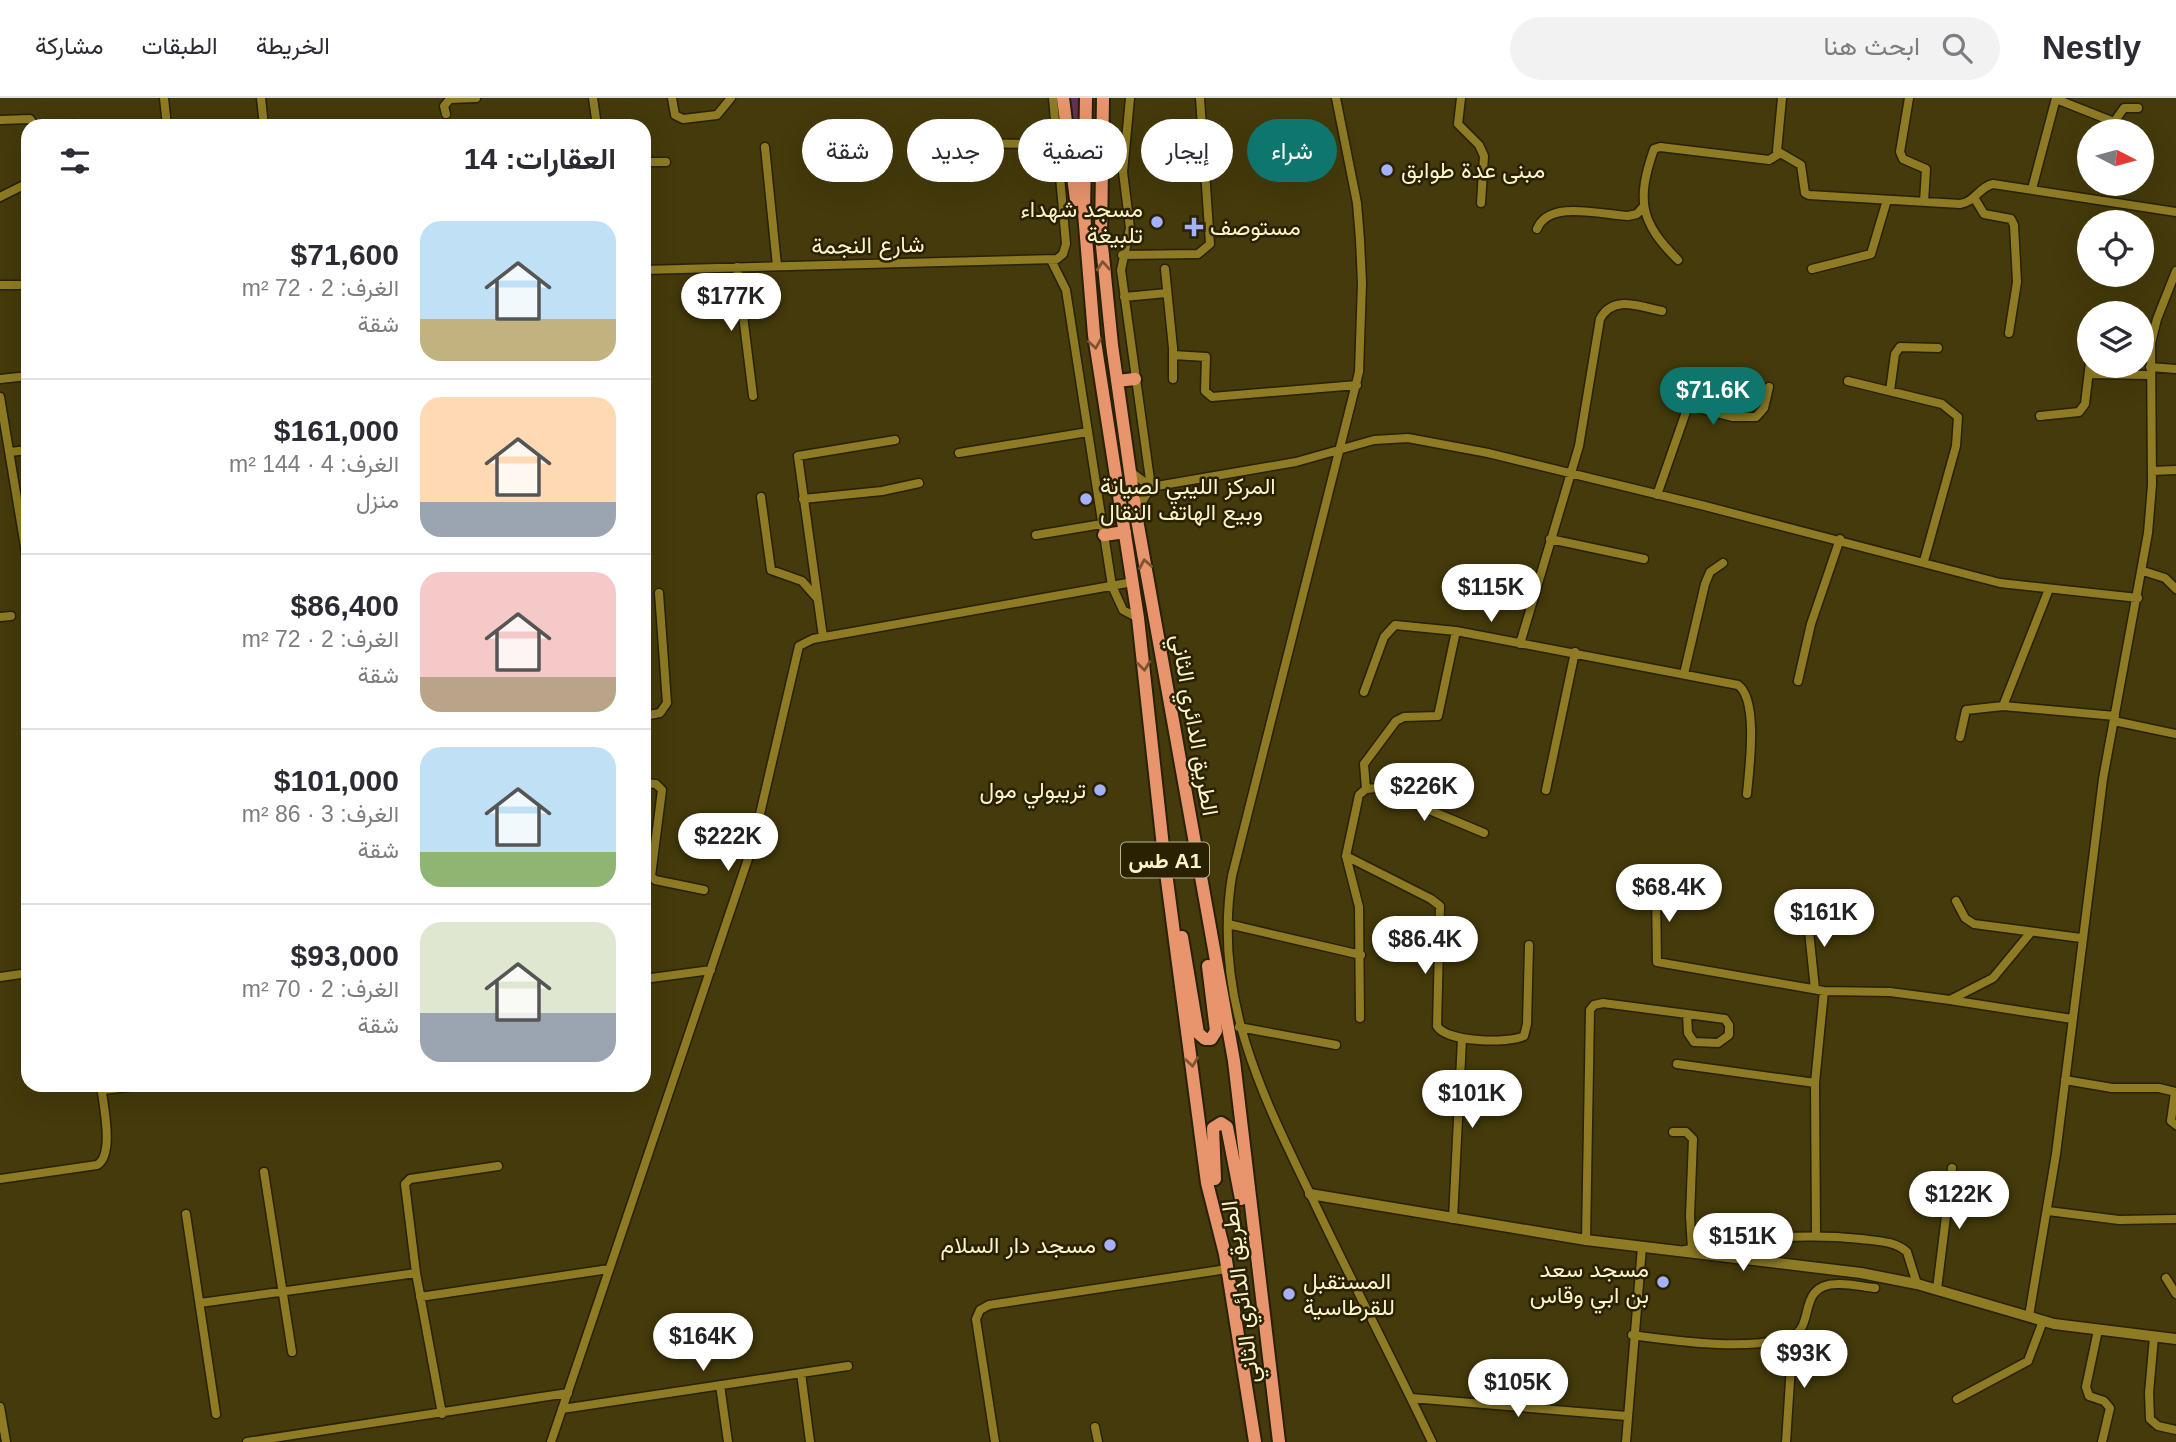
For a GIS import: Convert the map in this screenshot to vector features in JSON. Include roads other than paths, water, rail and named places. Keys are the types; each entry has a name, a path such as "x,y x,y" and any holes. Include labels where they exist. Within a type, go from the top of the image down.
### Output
{"highway":[{"path":"1063,98 1087,276"},
{"name":"الطريق الدائري الثاني","path":"1086,98 1083,181 1087,276 1138,618 1165,865 1208,1183 1225,1254 1255,1442"},
{"name":"الطريق الدائري الثاني","path":"1103,98 1101,236 1117,381 1136,514 1234,1061 1279,1442"},
{"path":"1117,381 1135,379"},
{"path":"1103,530 1125,532"},
{"path":"1165,865 1178,907 1198,1033 1208,1039 1216,1031 1198,898 1199,866"},
{"path":"1225,1254 1214,1165 1213,1128 1219,1123 1227,1127 1238,1178 1273,1442"}],"street":[{"path":"164,98 166,119"},
{"path":"261,98 263,119"},
{"path":"446,114 444,106 450,99 476,98"},
{"path":"593,98 596,119"},
{"path":"671,98 675,115 683,119 717,115 731,98"},
{"path":"1053,98 1056,119"},
{"path":"1130,98 1123,172 1130,228 1122,255 1124,297 1151,487 1136,514"},
{"path":"1122,255 1198,254 1210,244 1200,98"},
{"path":"1336,98 1357,203 1360,240 1362,318 1357,385 1342,452 1243,827 1228,900 1228,924 1239,1027 1268,1105 1432,1442"},
{"path":"1461,98 1458,124 1479,145 1484,156 1481,203"},
{"path":"1782,98 1776,147 1779,154 1801,164 1805,193 1809,195 1960,204 1975,199 1985,187 1993,184 2176,212"},
{"path":"1909,98 1899,152 1903,159 1926,169 1924,202"},
{"path":"2032,189 2056,98 2115,122 2124,108 2138,108"},
{"path":"0,120 21,120"},
{"path":"765,147 778,266"},
{"path":"1537,229 1542,220 1556,212 1628,216 1637,214 1643,207 1653,154 1657,148 1769,160 1779,154"},
{"path":"651,162 666,162"},
{"path":"1062,182 1066,244 1063,254 1051,260 1066,290 1112,586 1123,610 1138,618"},
{"path":"0,197 21,186"},
{"path":"1975,199 1984,214 2011,219 2013,223 2017,282 2009,333"},
{"path":"1812,270 1871,254 1887,200"},
{"path":"1643,207 1654,235 1678,260"},
{"name":"شارع النجمة","path":"651,270 1051,260"},
{"path":"737,267 753,396"},
{"path":"1165,269 1173,379"},
{"path":"2154,334 2172,292 2176,271"},
{"path":"0,285 21,285"},
{"path":"1124,297 1167,293"},
{"path":"1520,644 1578,446 1595,344 1605,309 1624,304 1662,311"},
{"path":"1890,391 1895,354 1900,347 1938,348"},
{"path":"1173,355 1206,357 1205,391 1212,397 1357,385"},
{"path":"2154,371 2176,369"},
{"path":"0,379 21,377"},
{"path":"2040,416 2079,412 2085,404 2088,378"},
{"path":"2029,1316 2048,1211 2103,779 2143,571 2152,471 2150,378"},
{"path":"1849,381 1946,405 1955,412 1959,422 1956,446 1924,561"},
{"path":"1657,495 1687,409 1694,407 1743,418 1756,417 1764,408 1769,387"},
{"path":"0,397 21,507"},
{"path":"959,453 1088,432"},
{"path":"1130,471 1151,487 1342,452 1374,440 1408,438 1488,453 1840,539 2000,583 2138,598"},
{"path":"823,637 797,461 800,455 895,440"},
{"path":"10,452 21,451"},
{"path":"2152,471 2176,471"},
{"path":"803,499 882,491 919,483"},
{"path":"761,497 771,570 802,581 817,598"},
{"path":"1035,535 1103,530"},
{"path":"1550,539 1644,559"},
{"path":"1798,681 1811,624 1840,539"},
{"path":"1684,674 1705,584 1710,572 1723,563"},
{"path":"2143,571 2165,578 2176,589"},
{"path":"551,1442 753,844 799,646 805,641 823,637 1133,582"},
{"path":"2003,706 2049,589"},
{"path":"651,715 660,713 667,703 659,593"},
{"path":"0,617 11,616"},
{"path":"1364,692 1389,629 1395,625 1456,631 1738,685 1745,693 1750,719 1747,794"},
{"path":"1366,789 1364,764 1396,721 1437,716 1456,631"},
{"path":"1546,790 1575,652"},
{"path":"1960,737 1966,710 2003,706 2114,718 2176,734"},
{"path":"651,784 656,784 662,790 651,876 655,880 704,890"},
{"path":"1360,1018 1358,895 1346,856 1359,795 1366,789 1377,788 1484,833"},
{"path":"1346,856 1440,906 1437,1026 1444,1034 1462,1039 1524,1036 1527,1024 1529,945"},
{"path":"1656,889 1657,962 1819,990 1890,992 2072,1019"},
{"path":"1956,901 1965,918 1974,924 2081,938"},
{"path":"1807,912 1819,990 1815,1083 1816,1235"},
{"path":"1228,924 1361,955"},
{"path":"1950,1000 1993,978 2031,932"},
{"path":"651,978 711,970"},
{"path":"0,977 21,974"},
{"path":"1586,1240 1590,1010 1598,1003 1687,1014 1725,1019 1729,1025 1729,1035 1718,1043 1694,1042 1688,1033 1687,1014"},
{"path":"1239,1027 1336,1045"},
{"path":"1453,1219 1462,1039"},
{"path":"1677,1064 1815,1083"},
{"path":"2064,1080 2122,1089 2166,1088 2175,1092 2171,1121 2176,1125"},
{"path":"0,1178 103,1162 108,1150 101,1092"},
{"path":"1673,1132 1686,1132 1693,1139 1692,1249"},
{"path":"442,1414 416,1273 405,1184 410,1179 498,1166"},
{"path":"1937,1289 1952,1168"},
{"path":"264,1172 292,1352"},
{"path":"1310,1194 1586,1240 1803,1265 1917,1284 2043,1321 2176,1339"},
{"path":"2048,1211 2119,1220 2176,1219"},
{"path":"186,1214 216,1414"},
{"path":"1679,1251 1740,1239 1816,1235 1899,1245 1910,1258 1917,1284"},
{"path":"1626,1442 1632,1335 1642,1247"},
{"path":"420,1297 609,1269"},
{"path":"995,1442 976,1319 980,1310 989,1305 1227,1269"},
{"path":"201,1303 416,1273"},
{"path":"2166,1278 2176,1294"},
{"path":"1632,1335 1719,1344 1793,1335 1801,1327 1809,1298 1814,1292 1837,1284 1874,1288"},
{"path":"1956,1399 2028,1362 2043,1321"},
{"path":"2098,1330 2085,1387 2089,1396 2104,1401 2110,1408 2102,1442"},
{"path":"1786,1442 1793,1335"},
{"path":"2154,1337 2149,1393 2150,1419 2158,1426 2176,1430"},
{"path":"562,1409 848,1366"},
{"path":"801,1373 810,1442"},
{"path":"720,1385 728,1442"},
{"path":"247,1442 269,1441 568,1393"},
{"path":"1411,1398 1627,1416"},
{"path":"0,1407 6,1442"},
{"path":"1095,1427 1098,1442"}],"place":[{"name":"مبنى عدة طوابق","path":"1387,170"},
{"name":"مسجد شهداء تلبيغة","path":"1157,222"},
{"name":"مستوصف","path":"1194,227"},
{"name":"المركز الليبي لصيانة وبيع الهاتف النقال","path":"1086,499"},
{"name":"تريبولي مول","path":"1100,790"},
{"name":"مسجد دار السلام","path":"1110,1245"},
{"name":"مسجد سعد بن ابي وقاس","path":"1663,1282"},
{"name":"المستقبل للقرطاسية","path":"1289,1294"}]}
